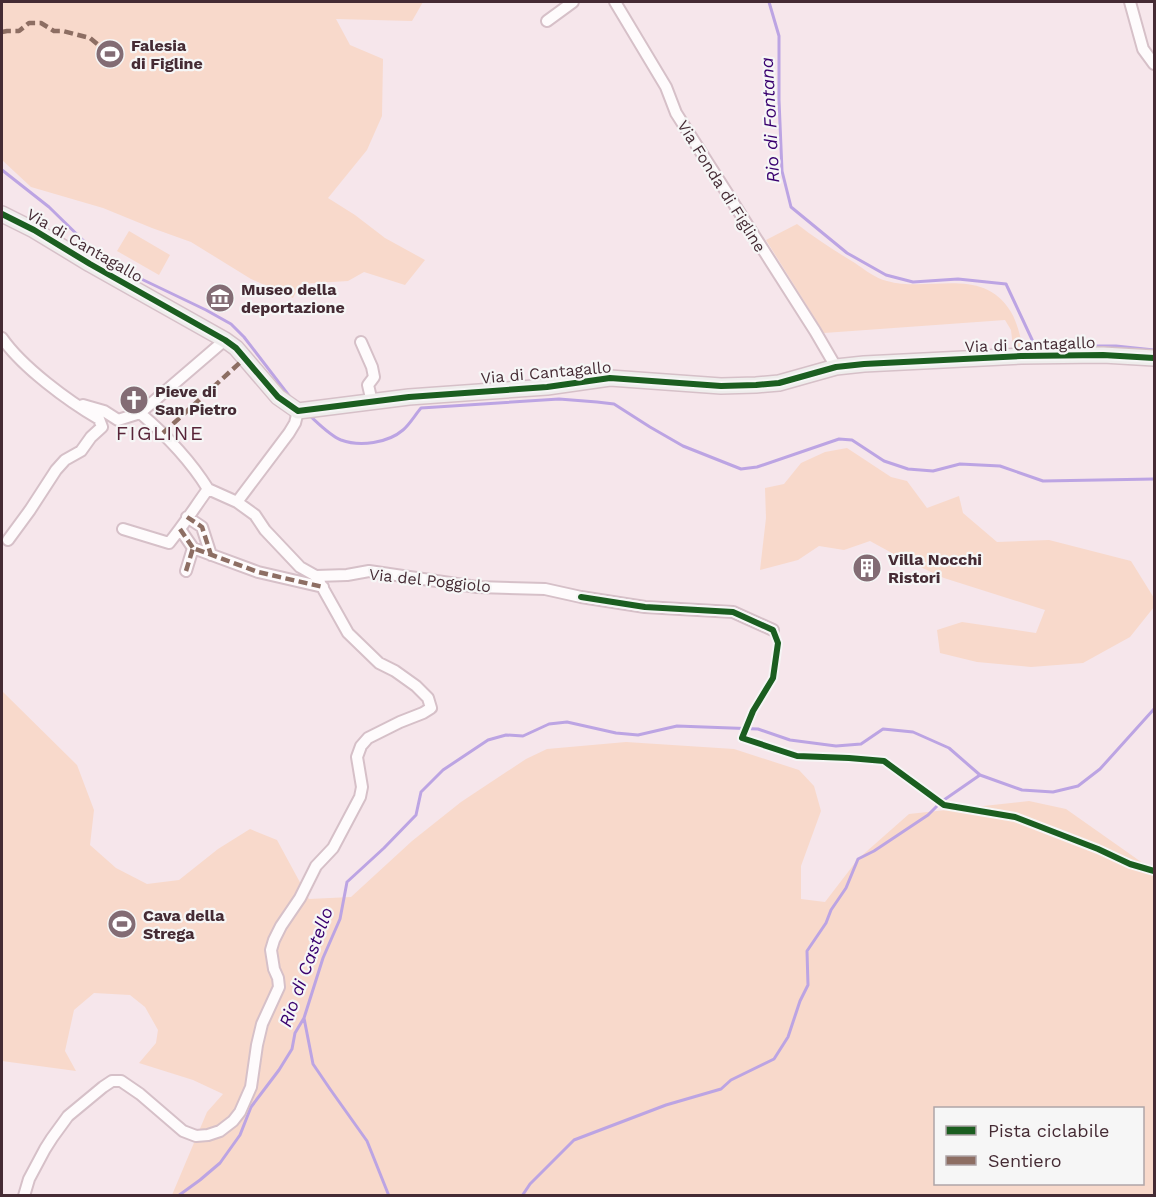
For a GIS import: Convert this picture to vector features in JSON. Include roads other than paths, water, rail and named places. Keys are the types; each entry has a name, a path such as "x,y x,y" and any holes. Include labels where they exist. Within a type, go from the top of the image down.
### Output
{"street":[{"path":"547,21 573,2"},
{"name":"Via Fonda di Figline","path":"615,2 666,87 676,113 836,367"},
{"path":"1130,2 1143,49 1155,64"},
{"name":"Via di Cantagallo","path":"2,214 34,230 225,340 236,348 278,397 304,410 408,397 547,387 610,378 721,386 756,385 779,383 836,367 864,364 1025,356 1103,355 1155,358"},
{"path":"2,338 15,354 79,408 99,419 102,427 81,451 65,460 56,470 8,540"},
{"path":"79,408 82,405 104,411 118,420 140,413 225,340"},
{"path":"361,342 374,377 368,385 372,402"},
{"path":"237,502 304,410"},
{"path":"24,1196 29,1179 45,1149 68,1116 112,1081 121,1081 140,1094 183,1131 196,1136 220,1131 233,1121 240,1112 250,1087 262,1024 279,987 271,950 274,940 300,898 316,866 333,848 360,797 362,787 357,757 361,746 368,738 431,708 428,698 416,686 379,663 348,633 316,576 300,567 265,530 255,515 237,502 208,489 177,448 140,413"},
{"path":"123,529 169,543 208,489"},
{"path":"187,517 202,527 211,555"},
{"path":"180,529 194,548 211,555 258,572 322,587"},
{"path":"186,571 194,548"},
{"name":"Via del Poggiolo","path":"316,576 347,575 369,571 477,587 545,589 645,607 733,612 773,630"}],"waterway":[{"name":"Rio di Fontana","path":"769,2 779,36 782,171 791,207 847,253 886,275 913,282 958,279 1006,284 1035,346 1116,346 1154,350"},
{"path":"2,170 49,207 110,264 231,324 244,337 290,397"},
{"path":"308,414 337,438 349,442 365,443 382,441 397,434 408,425 421,408 559,399 614,404 683,446 741,469 757,467 839,439 852,440 884,461 908,469 933,471 960,464 1000,466 1043,481 1154,479"},
{"name":"Rio di Castello","path":"178,1196 220,1163 240,1135 251,1107 292,1049 295,1033 304,1018 323,958 340,919 347,882 416,815 421,792 443,770 488,740 506,735 523,736 549,724 567,722 616,733 638,735 677,726 758,729 790,740 836,746 861,744 883,729 913,732 949,748 980,775 1022,790 1053,792 1078,786 1100,769 1154,709"},
{"path":"522,1196 530,1184 574,1140 666,1105 721,1089 731,1080 774,1059 788,1037 808,985 807,951 846,888 858,859 928,815 941,802 980,775"},
{"path":"304,1018 313,1064 367,1141 389,1196"}],"place":[{"name":"Falesia di Figline","path":"110,54"},
{"name":"Museo della deportazione","path":"220,298"},
{"name":"Pieve di San Pietro","path":"134,400"},
{"name":"Villa Nocchi Ristori","path":"867,568"},
{"name":"Cava della Strega","path":"122,924"}],"district":[{"name":"FIGLINE","path":"160,433"}]}
